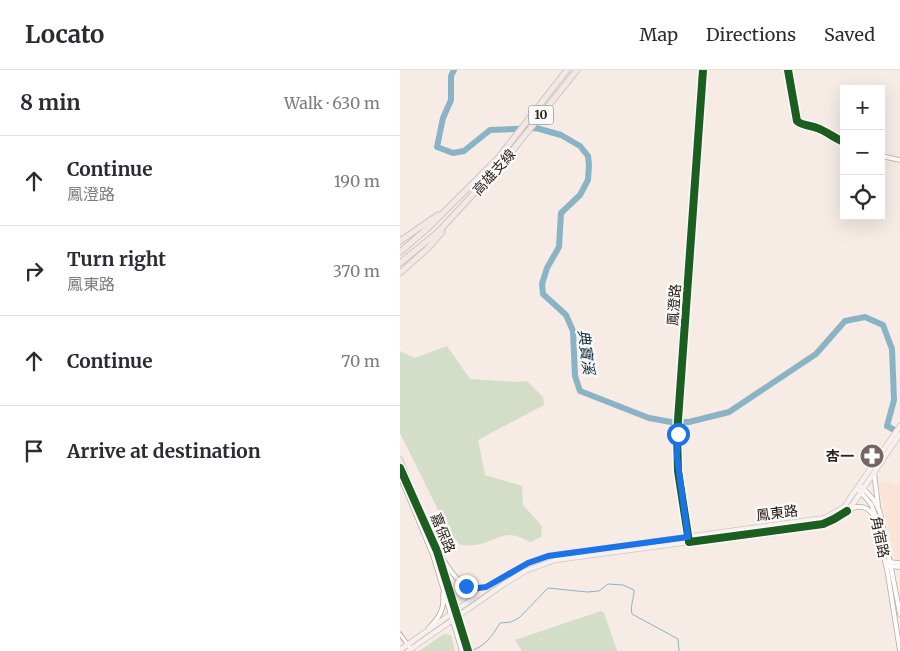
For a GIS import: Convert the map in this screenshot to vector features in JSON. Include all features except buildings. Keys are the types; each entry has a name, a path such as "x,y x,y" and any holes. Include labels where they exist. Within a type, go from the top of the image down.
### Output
{"highway":[{"name":"高雄支線","path":"400,252 449,208 499,157 567,70"},
{"name":"高雄支線","path":"400,263 438,232 505,160 577,70"},
{"path":"400,273 432,244 482,185"},
{"path":"400,241 449,208"},
{"path":"400,460 411,490"}],"main road":[{"path":"889,444 900,426"},
{"path":"889,444 900,434"},
{"name":"鳳東路","path":"409,648 525,571 556,560 586,553 825,518 844,507 861,489 874,472 889,444"},
{"name":"鳳東路","path":"688,539 823,524 834,519 847,511 889,444"},
{"name":"鳳東路","path":"409,648 426,630 499,580 528,563 555,554 586,553"},
{"path":"400,650 409,648"}],"street":[{"name":"鳳澄路","path":"688,539 677,457 703,70"},
{"path":"788,70 797,121 800,124 819,128 840,141"},
{"path":"885,157 900,160"},
{"name":"嘉保路","path":"400,468 437,551 468,651"},
{"path":"874,472 880,512"},
{"name":"嘉保路","path":"400,476 430,547 462,651"},
{"name":"角宿路","path":"861,489 874,500 880,512 900,651"},
{"name":"角宿路","path":"861,489 873,507 878,523 900,614"},
{"path":"847,511 857,507 864,507 872,513 878,523"},
{"path":"437,551 456,578 466,586 482,588 499,580"},
{"path":"888,564 900,562"},
{"path":"888,564 900,567"},
{"path":"426,630 436,621 442,610 444,599 441,582"},
{"path":"400,634 409,648"}],"shaded area":[{"path":"887,481 900,485 900,559 895,559 879,486 881,482"}],"green space":[{"path":"447,346 470,379 527,381 543,397 544,405 478,440 485,475 522,486 523,505 542,526 541,537 530,542 515,536 504,535 478,545 460,545 448,530 400,433 400,351 415,358"},
{"path":"601,611 604,613 617,651 522,651 515,640"},
{"path":"444,634 451,635 455,651 419,651"}],"waterway":[{"name":"典寶溪","path":"454,70 451,76 451,100 443,118 437,147 453,153 464,151 490,130 536,128 561,135 580,146 588,156 588,180 580,195 561,213 559,247 547,268 542,284 543,294 566,315 573,331 575,376 580,391 649,418 671,422 689,422 729,412 816,354 845,321 865,317 883,325 892,349 894,400 887,426 900,433"},
{"path":"470,651 484,644 500,623 511,622 519,618 548,588 587,592 599,591 608,584 623,585 634,590 632,614 678,639 679,651"}],"cycle path":[{"path":"703,70 677,434 678,471 689,542 823,524 847,511"},
{"path":"788,70 797,121 820,129 840,140"},
{"path":"400,468 437,551 468,651"}],"place":[{"name":"杏一","path":"872,456"}],"route":[{"path":"466,586 486,587 528,563 548,556 688,537 678,471 678,434"}]}
